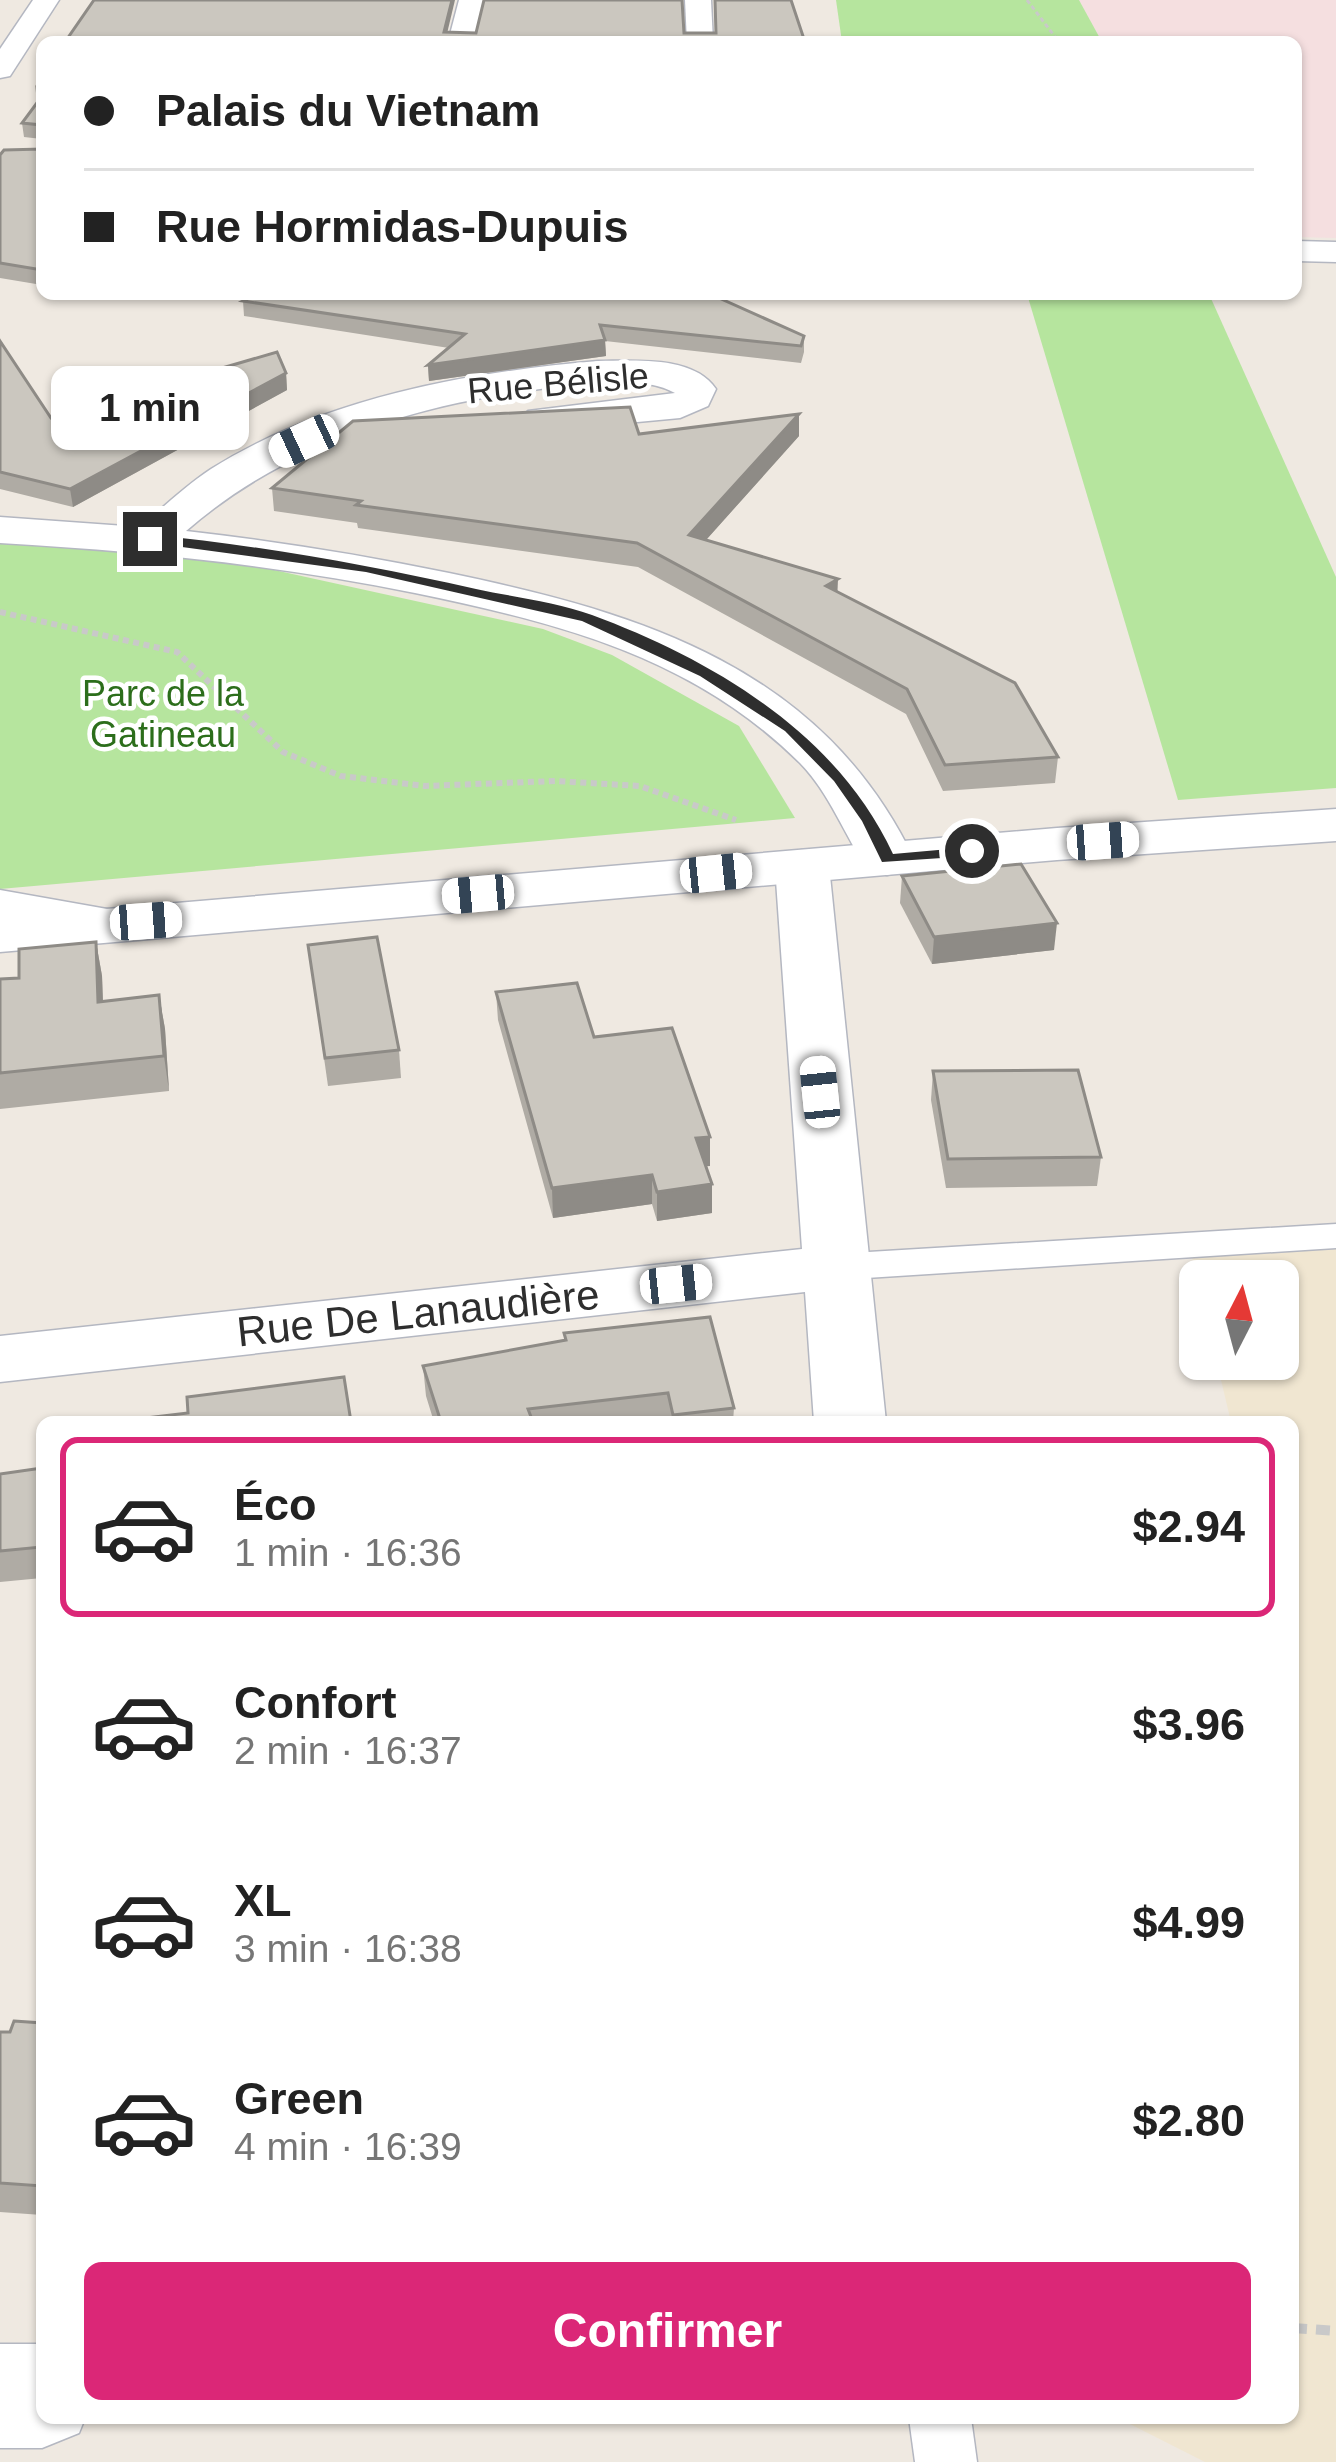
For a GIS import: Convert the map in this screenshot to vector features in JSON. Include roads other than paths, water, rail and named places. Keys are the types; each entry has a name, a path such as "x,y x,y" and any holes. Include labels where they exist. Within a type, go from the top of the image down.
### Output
{"street":[{"path":"0,70 46,0"},
{"path":"463,36 472,0"},
{"path":"698,0 700,36"},
{"path":"1302,251 1336,252"},
{"name":"Rue Bélisle","path":"150,539 234,473 341,427 425,399 561,376 646,371 674,374 698,389 694,398 680,406 652,411 341,427"},
{"path":"0,530 239,547 366,568 586,617 705,674 790,728 839,777 870,820 887,859"},
{"path":"0,934 1336,825"},
{"path":"802,866 849,1416"},
{"path":"0,907 104,924"},
{"name":"Rue De Lanaudière","path":"0,1360 836,1267"},
{"path":"0,2396 36,2396"}],"lane":[{"path":"836,1267 1336,1236"},
{"path":"941,2424 946,2462"}],"park label":[{"name":"Parc de la Gatineau","path":"163,714"}]}
